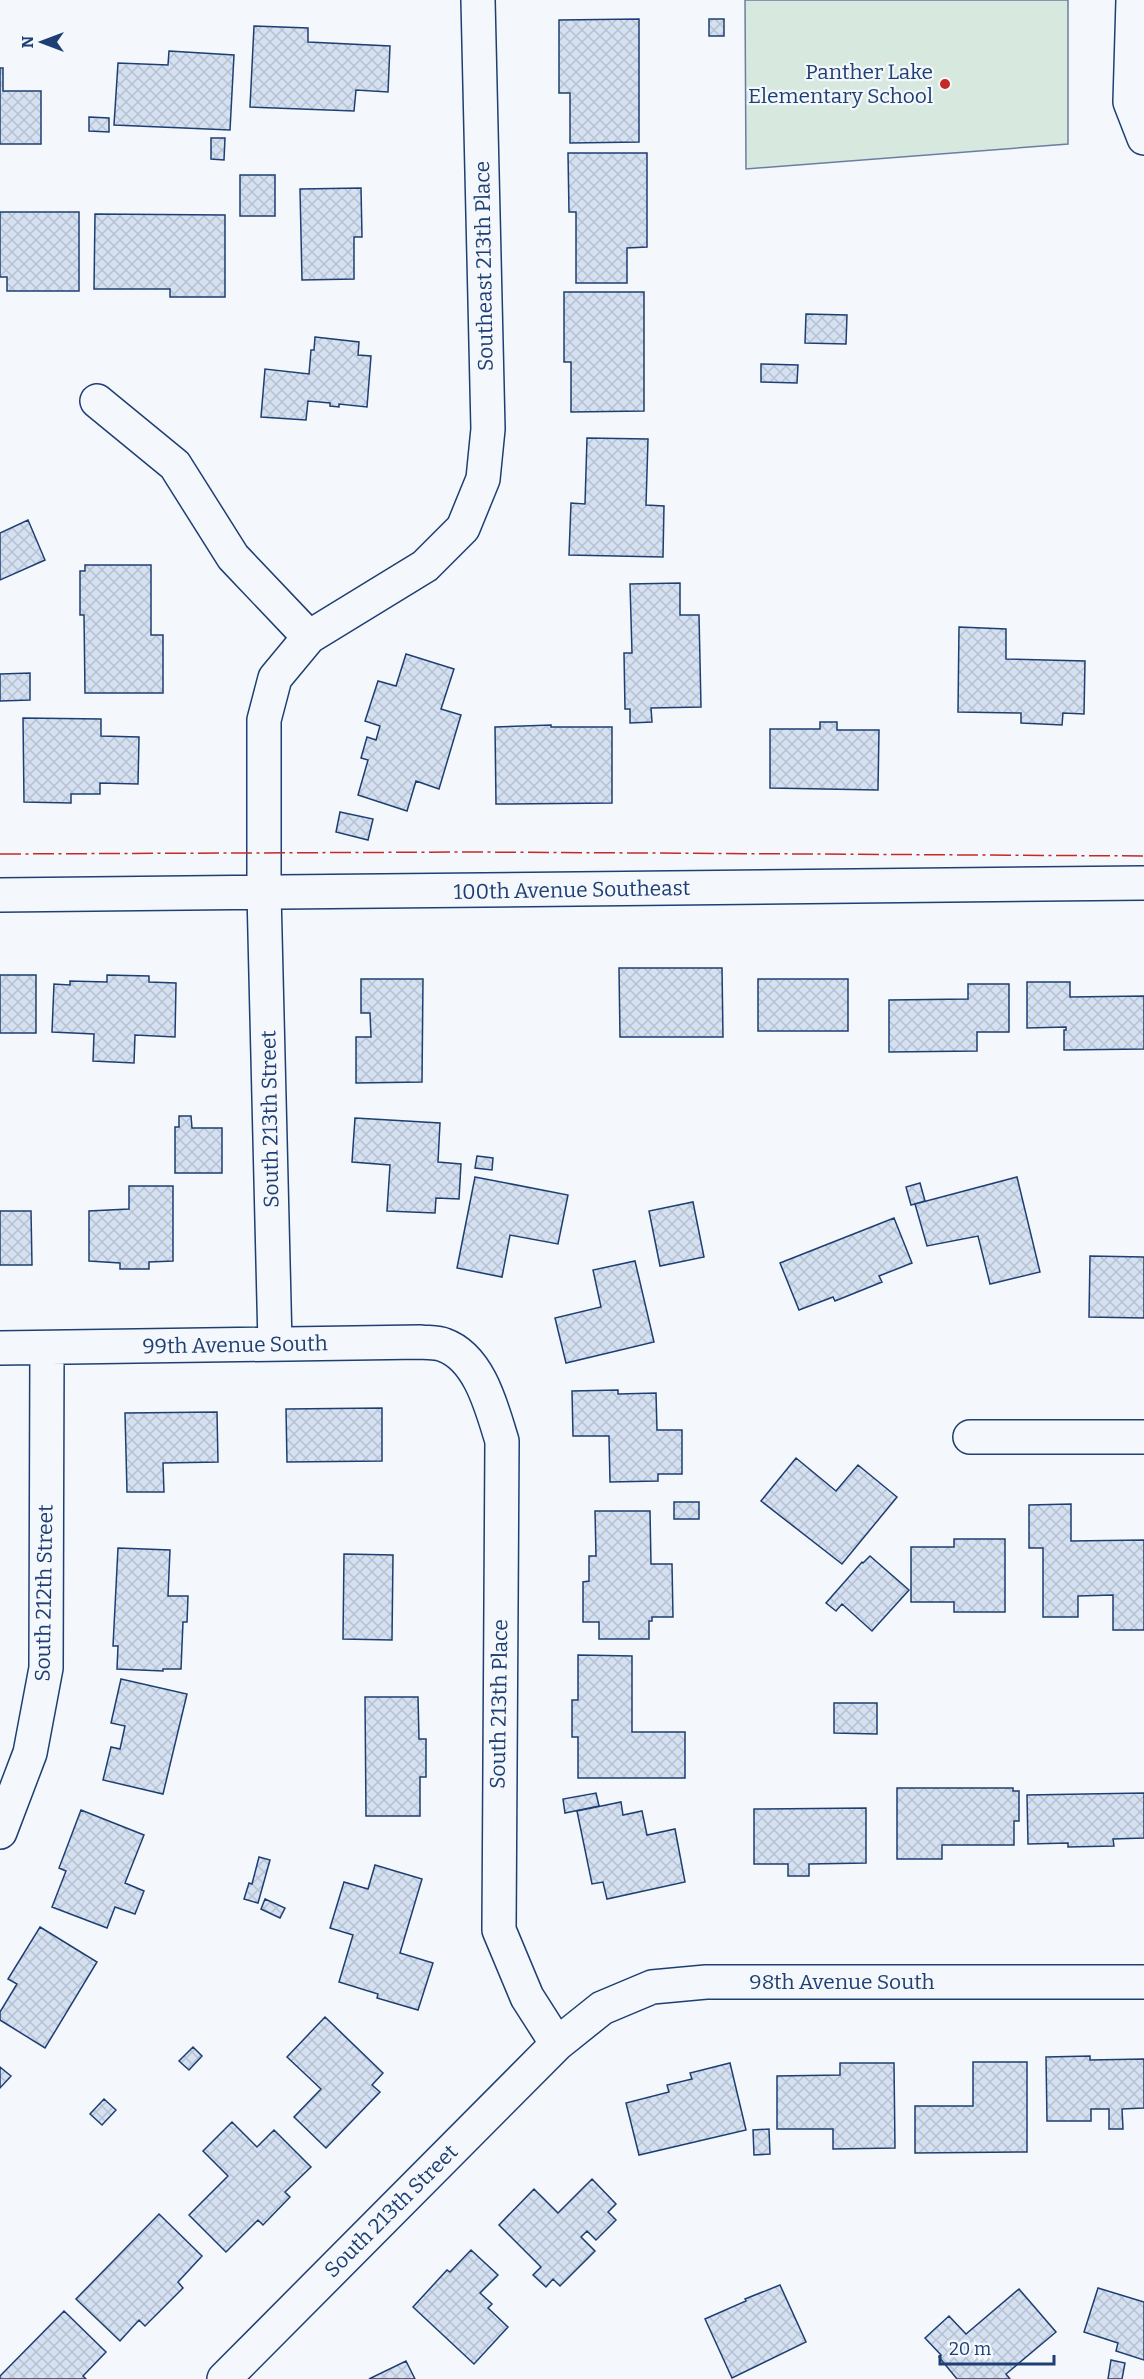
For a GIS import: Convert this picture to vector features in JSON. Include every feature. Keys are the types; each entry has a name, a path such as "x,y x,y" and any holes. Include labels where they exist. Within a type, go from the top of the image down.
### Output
{"street":[{"name":"Southeast 213th Place","path":"463,528 483,479 488,429 478,0"},
{"path":"1133,0 1130,102 1144,138"},
{"path":"97,401 175,465 233,557 309,637"},
{"name":"South 213th Street","path":"275,1344 264,893 264,720 275,678 309,637 425,566 463,528"},
{"name":"100th Avenue Southeast","path":"0,895 1144,882"},
{"name":"99th Avenue South","path":"0,1348 421,1342 444,1345 465,1358"},
{"name":"South 212th Street","path":"0,1832 30,1753 46,1668 47,1348"},
{"name":"South 213th Place","path":"465,1358 488,1393 502,1441 499,1930 526,1997 557,2044"},
{"path":"970,1437 1144,1437"},
{"name":"98th Avenue South","path":"557,2044 602,2008 652,1987 706,1982 1144,1982"},
{"name":"South 213th Street","path":"224,2379 557,2044"}],"shaded area":[{"path":"745,0 1068,0 1068,144 746,169"}],"building":[{"path":"639,19 639,142 570,143 570,93 559,93 559,20"},
{"path":"709,19 724,19 724,36 709,36"},
{"path":"254,26 308,28 308,42 390,46 388,92 356,90 354,111 250,107"},
{"path":"169,51 234,55 230,130 114,125 118,63 168,65"},
{"path":"0,68 3,68 3,91 41,91 41,144 0,144"},
{"path":"89,117 109,118 109,132 89,131"},
{"path":"211,138 225,138 224,160 211,159"},
{"path":"568,153 647,153 647,247 627,248 627,283 576,283 576,212 569,212"},
{"path":"240,175 275,175 275,216 240,216"},
{"path":"361,188 362,237 354,237 354,279 302,280 300,189"},
{"path":"0,212 79,212 79,291 7,291 7,277 0,277"},
{"path":"95,214 225,215 225,297 170,297 170,289 94,289"},
{"path":"564,292 644,292 644,411 571,412 571,362 564,362"},
{"path":"806,314 847,315 846,344 805,343"},
{"path":"315,337 359,342 358,355 371,356 367,407 339,404 339,407 330,406 330,403 308,401 306,420 261,417 265,369 309,374 311,350 314,350"},
{"path":"761,364 798,365 797,383 761,382"},
{"path":"587,438 648,439 646,505 664,506 663,557 569,555 571,503 585,504"},
{"path":"28,520 45,560 0,580 0,533"},
{"path":"85,565 151,565 151,635 163,635 163,693 85,693 84,615 80,615 80,571 85,571"},
{"path":"680,583 680,615 699,615 701,707 651,708 652,722 630,723 630,709 625,709 624,653 632,653 630,584"},
{"path":"959,627 1006,629 1006,659 1085,661 1084,714 1063,713 1062,725 1021,723 1021,713 958,712"},
{"path":"406,654 454,669 441,709 461,715 439,789 416,781 407,811 358,795 368,760 361,758 367,737 376,740 380,726 365,721 378,681 396,686"},
{"path":"30,673 30,700 0,701 0,674"},
{"path":"23,718 101,719 101,736 139,737 138,784 100,783 100,794 71,794 71,803 24,802"},
{"path":"820,722 837,722 837,730 879,730 878,790 770,788 770,729 820,729"},
{"path":"551,725 551,727 612,727 612,803 496,804 495,727"},
{"path":"340,812 373,819 368,840 336,832"},
{"path":"619,968 722,968 723,1037 620,1037"},
{"path":"0,975 36,975 36,1033 0,1033"},
{"path":"107,975 149,976 149,982 176,983 175,1037 135,1035 134,1063 93,1061 94,1034 52,1032 54,984 70,985 70,981 107,982"},
{"path":"361,979 423,979 422,1082 356,1083 356,1037 371,1037 370,1013 361,1013"},
{"path":"758,979 848,979 848,1031 758,1031"},
{"path":"1027,982 1070,982 1070,997 1144,996 1144,1049 1064,1050 1066,1027 1027,1028"},
{"path":"968,984 1009,984 1009,1032 977,1032 977,1051 889,1052 889,1000 968,999"},
{"path":"179,1116 191,1116 192,1128 222,1128 222,1173 175,1173 175,1127 179,1127"},
{"path":"355,1118 440,1123 438,1162 461,1164 459,1199 436,1198 435,1213 387,1211 390,1165 352,1162"},
{"path":"477,1156 493,1158 492,1170 475,1168"},
{"path":"475,1177 568,1195 558,1244 510,1235 502,1277 457,1268"},
{"path":"1017,1177 1040,1272 990,1284 978,1236 927,1246 915,1204"},
{"path":"920,1183 925,1201 911,1205 906,1187"},
{"path":"129,1186 173,1186 173,1261 149,1262 149,1269 120,1269 120,1263 89,1261 89,1211 129,1209"},
{"path":"693,1202 704,1257 660,1266 649,1211"},
{"path":"0,1211 31,1211 32,1265 0,1265"},
{"path":"894,1218 912,1263 879,1276 882,1282 835,1301 833,1297 799,1310 780,1263"},
{"path":"1090,1256 1144,1257 1144,1318 1089,1317"},
{"path":"635,1261 654,1342 566,1363 555,1318 601,1307 593,1270"},
{"path":"618,1390 618,1394 656,1393 657,1430 682,1430 682,1474 658,1474 658,1481 610,1482 609,1436 573,1436 572,1391"},
{"path":"382,1408 382,1461 287,1462 286,1409"},
{"path":"217,1412 218,1462 163,1463 164,1492 127,1492 125,1413"},
{"path":"796,1458 836,1491 858,1465 897,1497 842,1564 761,1501"},
{"path":"674,1502 699,1502 699,1519 674,1519"},
{"path":"1071,1504 1071,1541 1144,1540 1144,1630 1113,1630 1113,1595 1078,1596 1078,1617 1043,1617 1043,1548 1029,1548 1029,1505"},
{"path":"595,1511 650,1511 651,1564 672,1564 673,1617 652,1617 652,1621 649,1621 649,1639 599,1639 599,1622 583,1622 583,1582 589,1581 589,1556 596,1556"},
{"path":"954,1539 1005,1539 1005,1612 954,1612 954,1602 911,1602 911,1547 954,1547"},
{"path":"118,1548 170,1550 168,1596 188,1596 187,1622 183,1622 181,1669 163,1669 163,1671 117,1669 118,1646 113,1646"},
{"path":"344,1554 393,1555 392,1640 343,1639"},
{"path":"870,1556 909,1590 872,1631 842,1604 836,1611 826,1603"},
{"path":"578,1655 632,1656 632,1732 685,1732 685,1778 578,1778 578,1737 572,1737 572,1700 578,1700"},
{"path":"121,1679 187,1694 163,1794 103,1780 111,1747 120,1749 125,1726 111,1723"},
{"path":"365,1697 418,1697 419,1739 426,1739 426,1777 420,1777 420,1816 366,1816"},
{"path":"834,1703 877,1703 877,1734 834,1733"},
{"path":"897,1788 1013,1788 1013,1791 1019,1791 1019,1821 1014,1821 1014,1845 942,1845 942,1859 897,1859"},
{"path":"596,1793 599,1806 565,1813 563,1799"},
{"path":"1144,1793 1144,1838 1113,1839 1114,1846 1068,1847 1068,1843 1028,1844 1027,1795"},
{"path":"621,1802 623,1815 642,1811 647,1835 675,1829 685,1882 607,1899 603,1882 592,1884 577,1811"},
{"path":"866,1808 866,1863 809,1864 809,1876 788,1876 788,1864 754,1864 754,1809"},
{"path":"81,1810 144,1835 125,1883 144,1891 135,1914 115,1907 107,1928 52,1907 66,1871 59,1868"},
{"path":"259,1857 270,1860 258,1903 244,1899 249,1883 252,1884"},
{"path":"375,1865 422,1879 400,1953 433,1963 418,2010 377,1998 378,1994 339,1982 353,1935 330,1928 344,1882 368,1889"},
{"path":"265,1899 285,1908 280,1918 261,1909"},
{"path":"40,1927 97,1962 45,2048 0,2020 0,2012 17,1984 8,1979"},
{"path":"325,2017 383,2073 372,2085 380,2092 326,2148 294,2117 321,2089 287,2057"},
{"path":"193,2047 202,2056 189,2070 179,2061"},
{"path":"1090,2056 1090,2060 1144,2059 1144,2108 1122,2109 1123,2129 1109,2129 1109,2109 1091,2109 1091,2121 1047,2121 1046,2057"},
{"path":"973,2062 1027,2062 1027,2152 915,2153 915,2106 973,2106"},
{"path":"730,2063 746,2130 639,2155 626,2103 669,2092 667,2085 692,2079 690,2073"},
{"path":"840,2063 894,2063 895,2148 833,2149 833,2129 777,2129 777,2076 840,2075"},
{"path":"0,2067 11,2076 0,2088"},
{"path":"104,2099 116,2110 102,2125 90,2114"},
{"path":"232,2122 257,2147 274,2130 311,2167 285,2192 290,2197 263,2225 258,2220 226,2252 189,2215 228,2176 203,2151"},
{"path":"769,2129 770,2154 754,2155 753,2130"},
{"path":"592,2179 616,2204 608,2212 616,2220 596,2240 587,2231 581,2237 595,2251 560,2286 553,2279 546,2287 533,2275 541,2267 499,2225 534,2189 558,2213"},
{"path":"159,2214 202,2256 178,2282 183,2288 145,2326 139,2320 120,2341 76,2299"},
{"path":"471,2250 498,2275 480,2293 492,2304 488,2308 508,2327 474,2364 413,2307 447,2270 450,2272"},
{"path":"780,2285 806,2342 732,2378 705,2319"},
{"path":"1098,2288 1144,2302 1144,2360 1116,2351 1118,2343 1084,2332"},
{"path":"1019,2289 1056,2332 1006,2374 1010,2379 957,2379 939,2357 941,2355 925,2338 949,2316 966,2334"},
{"path":"64,2311 106,2352 83,2376 86,2379 0,2379 0,2376"},
{"path":"1111,2360 1125,2363 1122,2379 1108,2379"},
{"path":"406,2361 415,2379 369,2379"}],"power":[{"path":"0,854 473,852 1144,856"}],"place":[{"name":"Panther Lake Elementary School","path":"945,84"}]}
